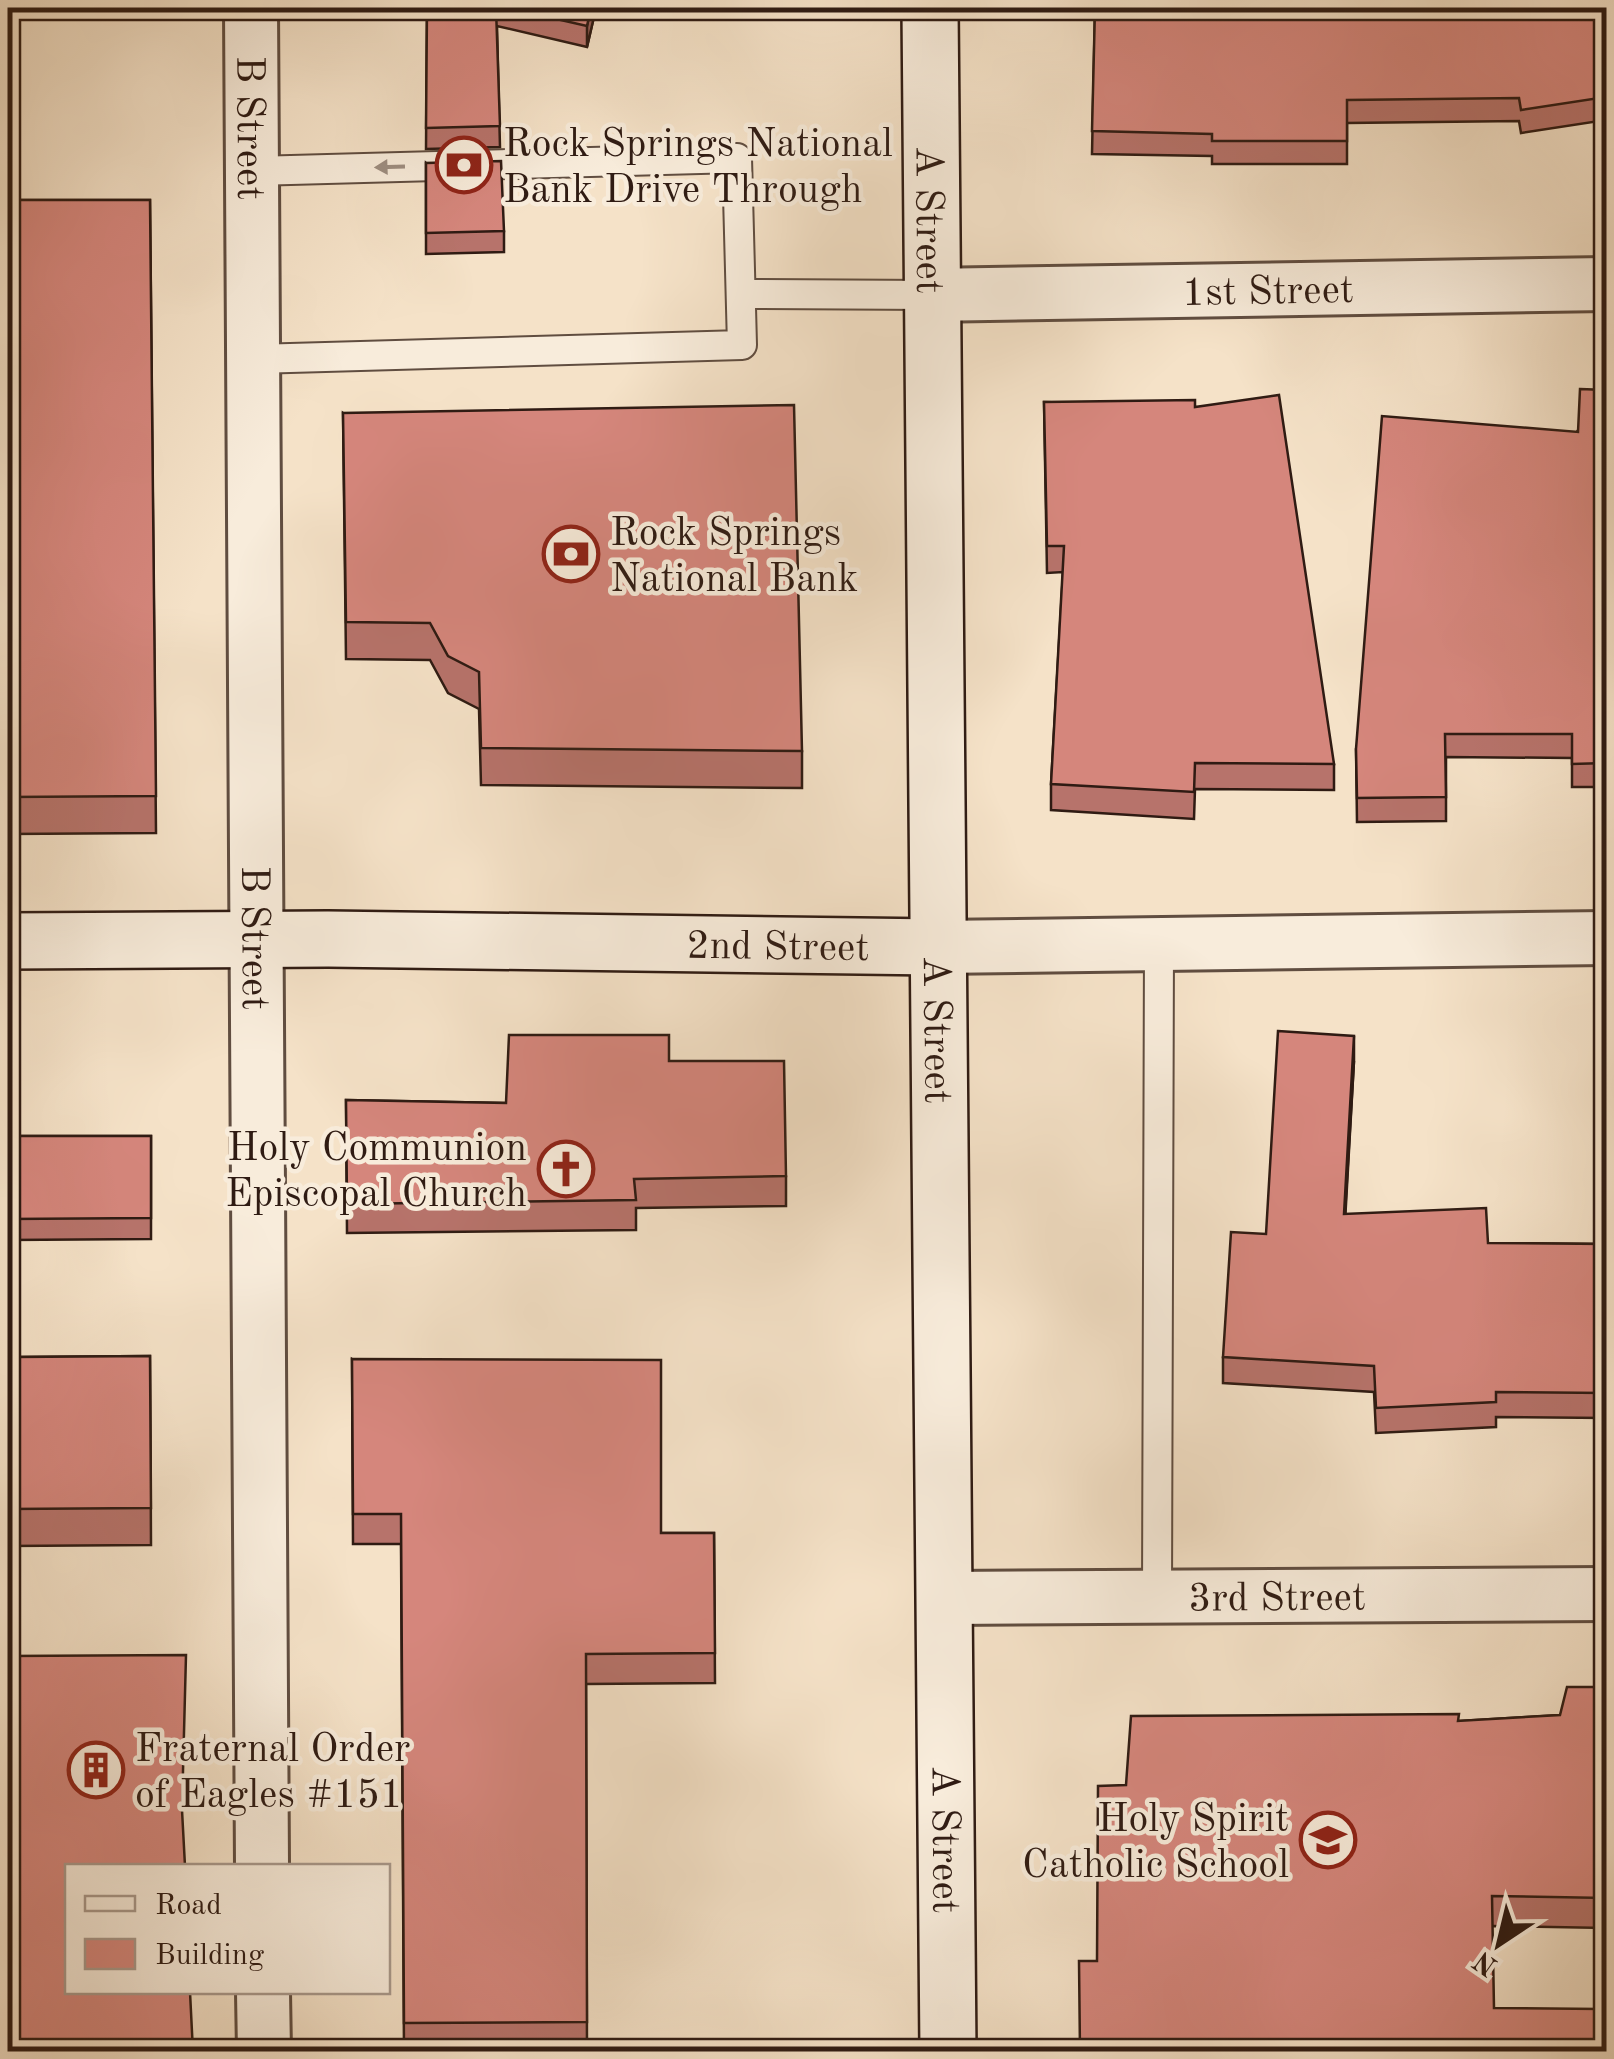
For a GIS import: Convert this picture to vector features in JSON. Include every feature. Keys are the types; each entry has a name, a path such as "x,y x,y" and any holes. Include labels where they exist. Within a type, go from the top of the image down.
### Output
{"main road":[{"name":"A Street","path":"930,8 948,2052"},
{"name":"2nd Street","path":"8,941 256,939 937,946"}],"street":[{"name":"B Street","path":"251,8 262,1864"},
{"name":"1st Street","path":"930,295 1606,284"},
{"name":"2nd Street","path":"937,946 1606,938"},
{"name":"3rd Street","path":"947,1598 1606,1594"},
{"path":"263,1994 264,2052"}],"lane":[{"path":"254,171 737,158 742,345 255,359"},
{"path":"741,294 930,295"},
{"path":"1157,1596 1160,943"}],"building":[{"path":"427,8 496,8 500,126 426,128"},
{"path":"508,8 591,8 587,26"},
{"path":"1095,8 1193,8 1193,12 1602,8 1606,97 1521,110 1519,98 1347,100 1347,141 1212,141 1212,134 1092,131"},
{"path":"501,161 504,231 426,233 426,163"},
{"path":"8,200 150,200 156,796 8,797"},
{"path":"1580,389 1606,390 1606,763 1572,764 1572,734 1445,734 1446,797 1357,798 1356,749 1382,416 1578,432"},
{"path":"1279,395 1334,764 1195,763 1194,792 1051,784 1064,546 1047,546 1044,402 1195,400 1195,407"},
{"name":"Rock Springs National Bank","path":"794,405 802,751 481,748 479,672 448,656 430,623 346,622 343,413"},
{"path":"1278,1031 1354,1036 1344,1214 1486,1208 1488,1243 1606,1244 1606,1393 1496,1392 1496,1402 1376,1408 1374,1366 1223,1357 1231,1232 1266,1234"},
{"path":"1604,1034 1606,1034 1606,1113"},
{"name":"Holy Communion Episcopal Church","path":"509,1035 669,1035 669,1061 784,1061 786,1176 634,1179 636,1200 347,1204 346,1100 506,1103"},
{"path":"8,1136 151,1136 151,1218 8,1219"},
{"path":"15,1255 16,1357 150,1356 151,1508 8,1509 8,1256"},
{"path":"352,1359 661,1360 661,1533 714,1533 715,1653 586,1654 587,2022 404,2023 401,1514 353,1514"},
{"path":"186,1655 182,1810 185,1864 65,1864 65,1994 190,1994 193,2052 8,2052 8,1656"},
{"name":"Holy Spirit Catholic School","path":"1567,1687 1606,1687 1606,1898 1492,1896 1494,2008 1600,2009 1599,2052 1080,2052 1079,1961 1097,1961 1098,1786 1126,1785 1131,1716 1459,1714 1458,1721 1560,1715"}],"place":[{"name":"Rock Springs National Bank Drive Through","path":"464,165"},
{"name":"Rock Springs National Bank","path":"571,554"},
{"name":"Holy Communion Episcopal Church","path":"566,1169"},
{"name":"Fraternal Order of Eagles #151","path":"96,1770"},
{"name":"Holy Spirit Catholic School","path":"1328,1840"}]}
